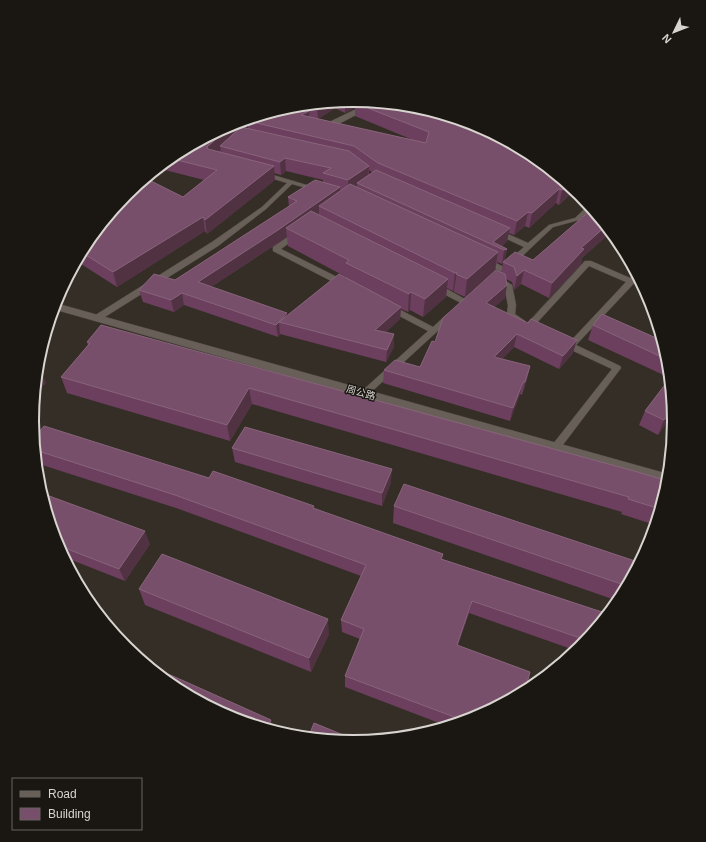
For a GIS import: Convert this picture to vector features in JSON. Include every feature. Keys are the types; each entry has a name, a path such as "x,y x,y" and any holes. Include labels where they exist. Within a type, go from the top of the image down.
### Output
{"street":[{"path":"313,122 328,126 365,108"},
{"name":"周公路","path":"60,308 662,477"}],"lane":[{"path":"252,171 327,192"},
{"path":"97,318 215,244 264,208 291,182"},
{"path":"586,211 577,219 551,226 490,280 508,285 512,305 511,315 532,328 588,263 633,278"},
{"path":"491,230 528,246"},
{"path":"300,232 276,249 352,288"},
{"path":"482,259 503,269"},
{"path":"556,447 617,368 567,344 633,279"},
{"path":"365,393 463,304 431,284"},
{"path":"386,306 434,331"}],"building":[{"path":"367,108 414,113 473,131 510,149 544,172 564,189 562,190 559,189 532,213 528,212 517,221 378,163 354,146 256,123 292,113 308,111 309,111 301,115 426,143 429,132"},
{"path":"243,127 349,151 369,166 348,180 323,173 331,168 285,158 280,162 220,146 239,129"},
{"path":"218,137 207,147 208,149 274,166 205,220 203,217 113,272 87,255 117,214 151,181 183,197 217,170 178,160"},
{"path":"376,170 510,228 493,242 507,249 504,250 357,183"},
{"path":"315,180 340,187 278,230 198,282 287,313 276,325 182,293 171,300 139,290 154,274 175,280 297,201 288,197"},
{"path":"350,184 498,252 467,279 456,274 457,272 455,273 319,206"},
{"path":"311,211 448,279 425,299 411,292 409,294 346,263 349,260 286,228"},
{"path":"588,213 602,230 581,248 584,249 552,283 524,270 517,276 514,267 503,262 515,252 533,260"},
{"path":"496,270 505,274 507,285 486,303 528,323 531,319 577,340 563,356 517,334 494,357 530,366 525,382 523,382 513,408 384,370 395,360 420,367 432,341 435,342 443,318"},
{"path":"339,274 401,307 375,330 394,334 387,350 279,322"},
{"path":"602,314 655,338 660,356 593,325"},
{"path":"101,325 634,471 661,479 656,502 654,507 628,499 629,497 249,388 227,425 61,377 90,343 87,342"},
{"path":"665,385 667,417 664,420 645,411"},
{"path":"44,426 209,478 213,471 314,506 313,508 443,554 441,559 602,612 580,638 472,601 457,645 530,672 527,682 510,693 492,703 456,717 345,676 364,629 341,620 366,565 175,495 41,452 39,431"},
{"path":"245,427 392,469 382,493 232,448"},
{"path":"404,484 635,561 621,584 394,506"},
{"path":"48,496 145,531 119,569 66,549"},
{"path":"162,554 328,619 309,658 139,589"},
{"path":"167,673 271,720 270,723 214,703"},
{"path":"314,723 342,734 332,734 310,732"}]}
